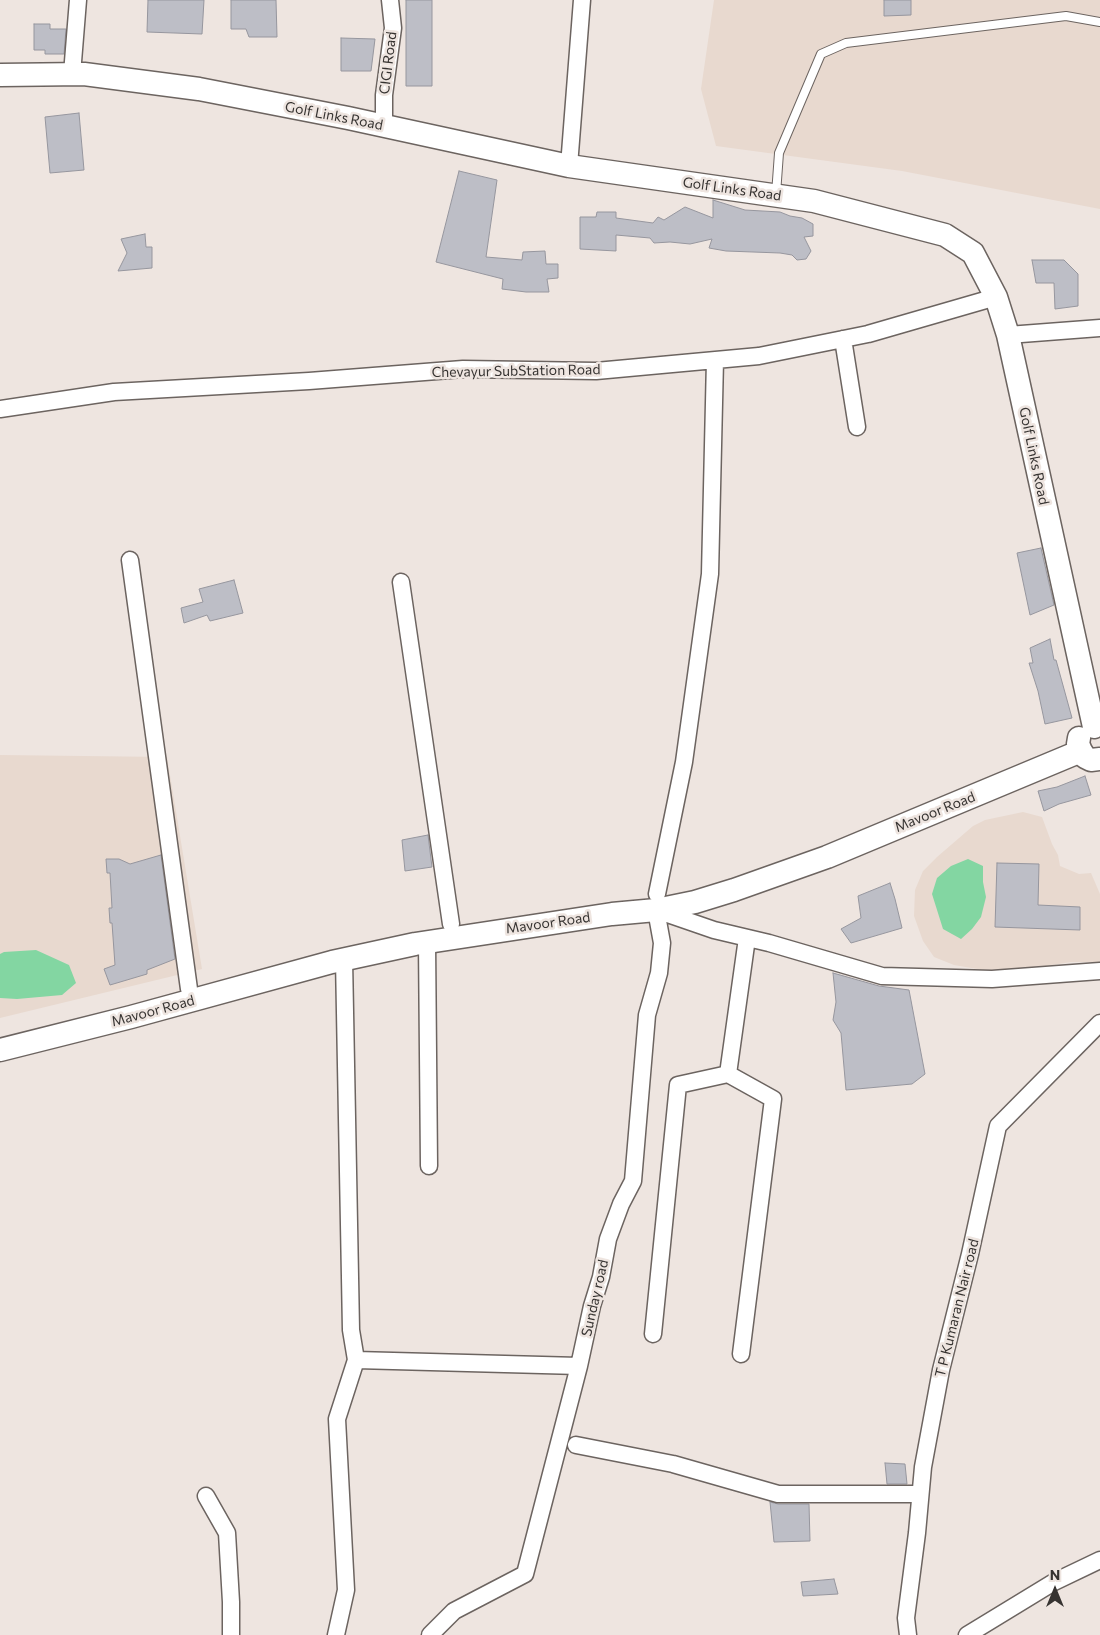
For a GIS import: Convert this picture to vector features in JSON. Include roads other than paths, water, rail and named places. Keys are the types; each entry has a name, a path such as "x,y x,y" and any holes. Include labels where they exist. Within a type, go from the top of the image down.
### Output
{"main road":[{"name":"Golf Links Road","path":"0,75 84,74 199,89 569,166 814,201 945,235 973,253 996,297 1008,335 1093,747"},
{"name":"Mavoor Road","path":"0,1050 344,960 428,942 602,915 656,902 808,851 1002,772 1093,747"},
{"name":"Mavoor Road","path":"0,1037 189,989 334,948 450,924 656,902"}],"street":[{"path":"72,74 78,0"},
{"name":"CIGI Road","path":"384,126 384,95 393,28 390,0"},
{"path":"569,166 582,0"},
{"name":"Chevayur SubStation Road","path":"0,409 114,392 309,382 463,369 596,370 759,356 868,334 996,297"},
{"path":"1008,335 1100,328"},
{"path":"843,339 857,427"},
{"path":"715,360 710,574 684,762 656,902 714,930 882,976 992,979 1100,971"},
{"path":"130,560 189,989"},
{"path":"401,582 450,924"},
{"name":"Sunday road","path":"430,1635 454,1612 525,1574 579,1366 592,1306 601,1277 608,1239 621,1204 633,1181 647,1015 659,973 662,943 656,902"},
{"path":"728,1074 747,938"},
{"path":"428,942 429,1166"},
{"path":"336,1635 346,1590 337,1419 356,1360 351,1330 344,960"},
{"name":"T P Kumaran Nair road","path":"908,1635 906,1618 923,1467 941,1370 970,1254 998,1126 1100,1023"},
{"path":"653,1334 678,1085 728,1074 773,1099 741,1354"},
{"path":"356,1360 579,1366"},
{"path":"576,1445 672,1464 778,1494 920,1494"},
{"path":"206,1496 227,1532 231,1635"},
{"path":"967,1635 1054,1582 1100,1560"}],"lane":[{"path":"776,196 779,154 821,54 846,43 1066,16 1100,22"}]}
